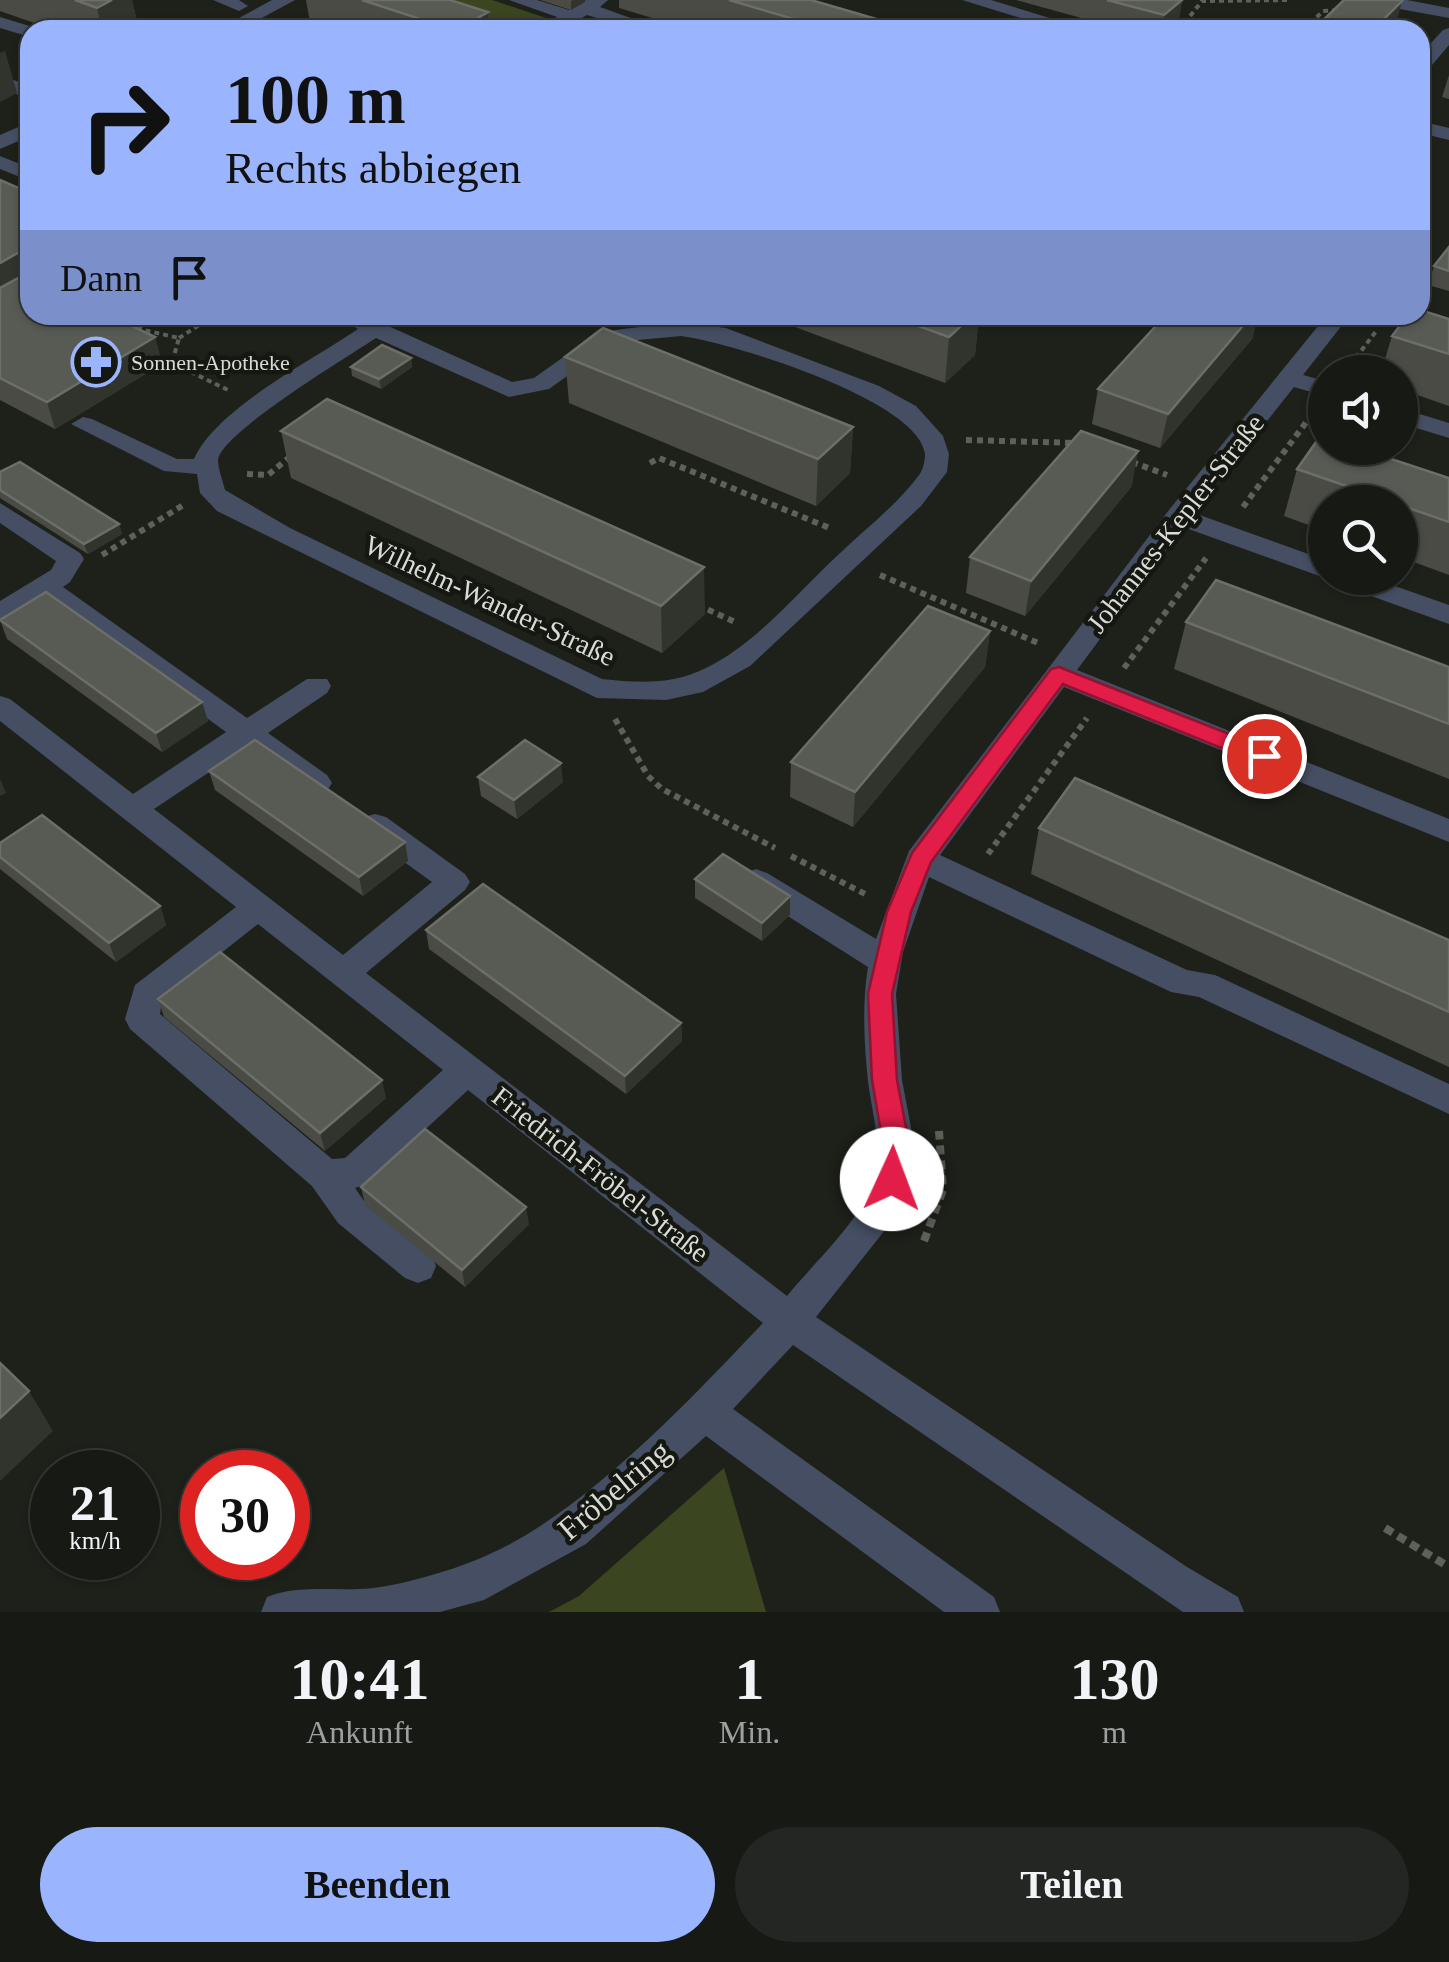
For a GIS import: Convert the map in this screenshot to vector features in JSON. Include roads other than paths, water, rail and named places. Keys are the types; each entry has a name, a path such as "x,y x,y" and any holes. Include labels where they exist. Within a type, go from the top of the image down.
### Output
{"street":[{"path":"246,20 286,0"},
{"path":"408,0 468,20"},
{"path":"518,0 585,8 623,20"},
{"path":"972,0 1044,20"},
{"path":"1378,0 1449,13"},
{"path":"1430,56 1449,34"},
{"path":"366,325 509,390 541,384 594,346 623,335 636,325"},
{"name":"Johannes-Kepler-Straße","path":"790,1321 876,1214 892,1179 895,1138 884,1080 880,994 899,912 920,859 1178,516 1331,325"},
{"path":"83,424 173,466 207,470 214,442 254,410 374,329"},
{"name":"Wilhelm-Wander-Straße","path":"207,470 213,492 226,505 596,688 643,692 695,684 745,659 912,500 934,472 938,454 931,436 908,411 889,399 726,335 681,329 623,335"},
{"path":"1288,378 1308,384"},
{"path":"1418,421 1449,431"},
{"path":"0,512 70,559 60,576 0,612"},
{"path":"1178,516 1308,564"},
{"path":"44,586 454,882 342,973"},
{"path":"1394,595 1449,615"},
{"path":"1066,666 1106,692 1449,832"},
{"path":"132,809 317,686"},
{"name":"Friedrich-Fröbel-Straße","path":"0,706 790,1321 1172,1582 1223,1612"},
{"path":"920,859 1183,983 1203,984 1449,1100"},
{"path":"732,866 885,961"},
{"path":"258,907 147,994 142,1019 326,1176 351,1212 418,1266"},
{"path":"326,1176 353,1174 467,1070"},
{"name":"Fröbelring","path":"282,1612 375,1608 484,1579 572,1530 705,1412 790,1321"},
{"path":"705,1412 979,1612"}],"place":[{"name":"Sonnen-Apotheke","path":"96,362"}]}
